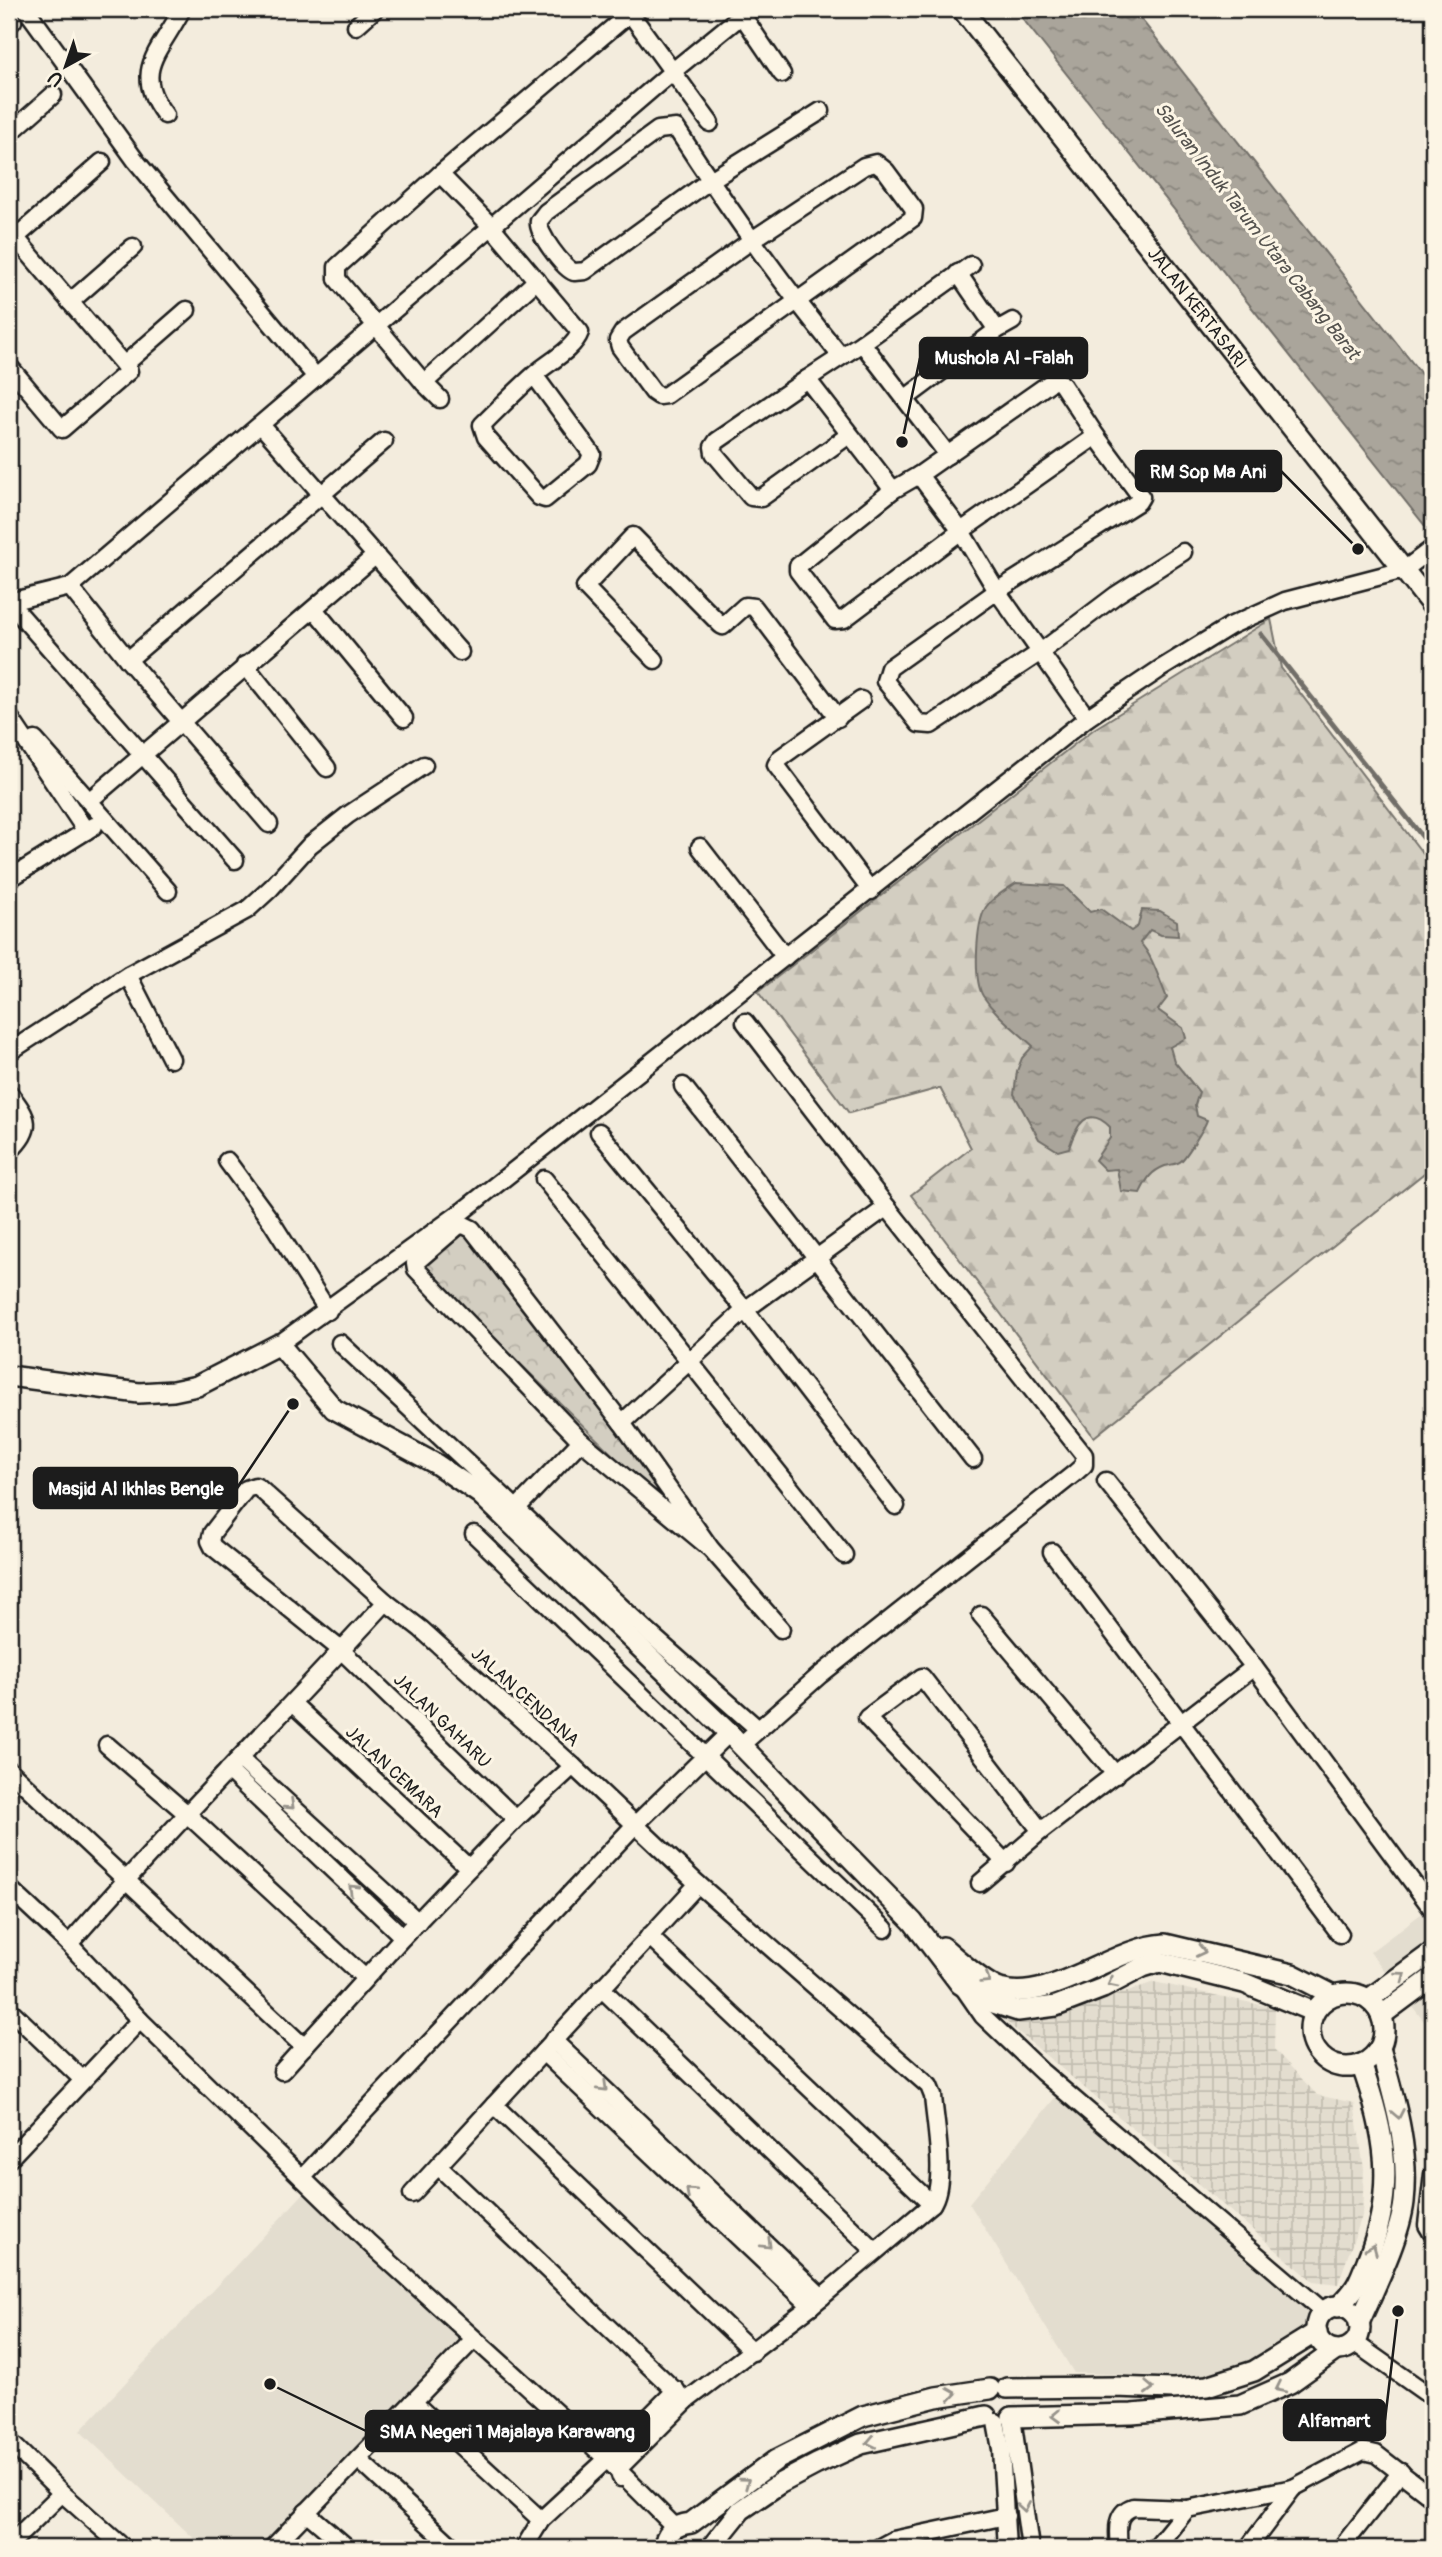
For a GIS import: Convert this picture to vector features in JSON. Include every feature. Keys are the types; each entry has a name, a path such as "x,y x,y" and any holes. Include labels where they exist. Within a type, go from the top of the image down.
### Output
{"street":[{"path":"26,9 136,161 316,377"},
{"path":"165,115 151,90 149,66 182,9"},
{"path":"356,26 375,9"},
{"name":"JALAN KERTASARI","path":"962,9 1433,607"},
{"path":"440,399 337,279 337,267 628,11 710,123"},
{"path":"235,860 9,602 70,587 377,327 740,12 782,74"},
{"path":"9,134 53,95"},
{"path":"821,111 709,181 585,271 574,272 566,268 539,229 539,222 546,212 658,130 676,128 709,181 796,302 840,355"},
{"path":"9,366 62,429 129,371 12,234 102,162"},
{"path":"876,163 886,171 914,209 913,219 796,302 666,396 659,396 653,391 618,340 623,332 752,240 864,166 876,163"},
{"path":"440,174 491,226 580,332 570,346 534,375 489,418 482,429 539,497 545,499 588,464 592,454 534,375"},
{"path":"70,302 133,247"},
{"path":"849,435 761,498 755,499 714,453 713,447 717,441 840,355 862,343 964,269 997,330"},
{"path":"424,383 537,280"},
{"path":"124,365 187,310"},
{"path":"906,398 1013,321"},
{"path":"862,343 948,455"},
{"path":"807,379 893,490"},
{"path":"1096,436 961,531 844,619 835,620 798,571 798,566 893,490 919,475 1054,380 1061,383 1141,497 1140,500 997,592 889,668 886,681 919,723 931,725 1041,651 1116,595 1183,552"},
{"path":"261,425 460,652"},
{"path":"128,660 384,441"},
{"path":"919,475 961,531 997,592 1087,718"},
{"path":"655,660 585,587 633,536 721,625 745,606 754,607 838,718"},
{"path":"9,1376 139,1393 173,1391 197,1386 279,1344 464,1210 1087,718 1160,669 1241,621 1285,601 1404,570 1433,548"},
{"path":"89,801 376,555"},
{"path":"70,587 128,660 269,824"},
{"path":"314,609 404,718"},
{"path":"245,665 327,768"},
{"path":"861,700 779,758 776,765 871,891"},
{"path":"9,714 168,891"},
{"path":"9,714 86,831"},
{"path":"9,1052 128,975 247,910 310,845 348,815 424,765"},
{"path":"9,879 105,819"},
{"path":"700,847 785,957"},
{"path":"128,975 170,1059"},
{"path":"302,2178 634,1826 704,1756 757,1728 1084,1465 1084,1455 887,1207 745,1021"},
{"path":"683,1086 973,1459"},
{"path":"9,1093 25,1114 27,1122 24,1135 9,1152"},
{"path":"599,1132 745,1310 896,1506"},
{"path":"227,1161 271,1221 328,1311"},
{"path":"544,1179 844,1555"},
{"path":"622,1423 745,1310 887,1207"},
{"path":"711,1549 581,1441 416,1269 415,1263 458,1226 464,1225 472,1229 622,1423 711,1549 781,1629"},
{"path":"340,1343 648,1632 757,1728"},
{"path":"279,1344 334,1409 436,1464 480,1494 735,1739 913,1922 967,1968 1000,1989 1035,1991 1101,1963 1153,1945 1165,1944 1292,1974 1333,1995"},
{"path":"516,1509 581,1441"},
{"path":"1106,1481 1254,1667 1433,1910"},
{"name":"JALAN CENDANA","path":"341,1650 213,1547 210,1541 212,1532 246,1489 255,1486 259,1488 386,1602 421,1629 573,1766 698,1884 929,2086 933,2096 939,2172 936,2198 932,2204"},
{"path":"474,1534 885,1930"},
{"path":"1052,1552 1340,1934"},
{"path":"69,1944 186,1813 293,1704 386,1602"},
{"path":"981,1615 1116,1775"},
{"name":"JALAN GAHARU","path":"341,1650 516,1819"},
{"path":"980,1883 1041,1831 1254,1667"},
{"path":"1006,1863 867,1718 922,1677 1041,1831"},
{"name":"JALAN CEMARA","path":"293,1704 469,1868"},
{"path":"107,1745 186,1813 365,1978"},
{"path":"234,1764 418,1922"},
{"path":"234,1764 403,1937"},
{"path":"282,2071 403,1937 516,1819 573,1766"},
{"path":"9,1770 304,2047"},
{"path":"412,2194 698,1884"},
{"path":"9,1888 69,1944 140,2020 302,2178 612,2464 627,2493 674,2533"},
{"path":"913,1922 967,1990 970,2000 983,2016 1042,2072 1331,2309 1352,2311 1360,2330 1355,2343 1343,2350 1336,2350 1324,2345 1317,2332 1317,2324 1331,2309 1355,2291 1378,2233 1384,2207 1381,2129 1361,2064"},
{"path":"524,2548 541,2520 612,2464 681,2396 753,2352 932,2204 649,1936"},
{"path":"1370,1999 1433,1952"},
{"path":"960,1984 987,2001 1018,2011 1056,2006 1160,1962 1244,1983 1314,2012"},
{"path":"1382,2015 1433,1977"},
{"path":"601,1988 875,2250"},
{"path":"1345,1992 1358,1994 1370,1999 1382,2015 1385,2026 1380,2048 1372,2058 1361,2064 1348,2067 1324,2059 1315,2049 1310,2037 1314,2012 1322,2002 1333,1995 1345,1992"},
{"path":"12,2018 82,2079"},
{"path":"9,2159 140,2020"},
{"path":"548,2046 816,2301"},
{"path":"1359,2323 1391,2249 1404,2203 1405,2152 1397,2107 1380,2048"},
{"path":"494,2105 753,2352"},
{"path":"438,2166 681,2396"},
{"path":"1433,2174 1427,2225 1433,2235"},
{"path":"674,2533 776,2460 863,2416 936,2397 999,2389 1173,2389 1208,2386 1254,2371 1317,2332"},
{"path":"272,2548 474,2339"},
{"path":"1355,2343 1433,2398"},
{"path":"998,2418 1132,2414 1240,2405 1290,2383 1336,2350"},
{"path":"713,2547 741,2510 779,2484 817,2463 861,2444 998,2418 1016,2413 1015,2396 999,2389 986,2393 982,2405 998,2418 1030,2548"},
{"path":"413,2402 541,2520"},
{"path":"998,2418 1007,2548"},
{"path":"9,2441 122,2548"},
{"path":"1119,2548 1118,2525 1126,2509 1187,2509 1293,2487 1363,2451 1376,2454 1433,2498"},
{"path":"358,2459 454,2548"},
{"path":"1341,2548 1401,2472"},
{"path":"1248,2548 1293,2487"},
{"path":"9,2545 62,2493"},
{"path":"1155,2548 1187,2509"},
{"path":"306,2512 348,2548"},
{"path":"878,2548 893,2540 1006,2516"},
{"path":"674,2533 701,2528 709,2535 713,2547"}],"shaded area":[{"path":"1433,1905 1433,2033 1370,1952"},
{"path":"1154,1982 1275,2008 1274,2049 1317,2095 1354,2103 1364,2169 1362,2216 1338,2284 1313,2281 997,2014 1032,2022"},
{"path":"1058,2094 1310,2308 1301,2333 1277,2350 1220,2372 1198,2377 1074,2373 969,2203"},
{"path":"304,2193 461,2337 260,2548 204,2548 80,2431"}],"green space":[{"path":"1271,619 1281,668 1433,867 1433,1166 1094,1437 911,1195 971,1148 940,1088 849,1113 758,992 1094,729"},
{"path":"467,1231 678,1510 622,1464 422,1267"}],"water":[{"name":"Saluran Induk Tarum Utara Cabang Barat","path":"1015,9 1133,9 1433,389 1433,536"},
{"path":"1016,883 1064,886 1090,912 1101,909 1131,931 1138,926 1142,910 1160,911 1177,921 1178,936 1161,935 1150,930 1140,943 1152,961 1167,998 1158,1010 1183,1028 1186,1038 1170,1047 1174,1061 1199,1092 1195,1105 1197,1116 1207,1120 1183,1158 1178,1163 1152,1173 1140,1193 1121,1191 1117,1169 1105,1170 1095,1160 1110,1138 1110,1127 1102,1120 1095,1117 1084,1121 1075,1132 1069,1148 1058,1151 1039,1139 1014,1094 1022,1058 1033,1046 1000,1016 983,996 978,978 977,951 980,925 986,907"}],"waterway":[{"path":"1261,634 1433,850"}],"place":[{"name":"Mushola Al -Falah","path":"902,442"},
{"name":"RM Sop Ma Ani","path":"1358,549"},
{"name":"Masjid Al Ikhlas Bengle","path":"293,1404"},
{"name":"Alfamart","path":"1398,2311"},
{"name":"SMA Negeri 1 Majalaya Karawang","path":"270,2384"}]}
